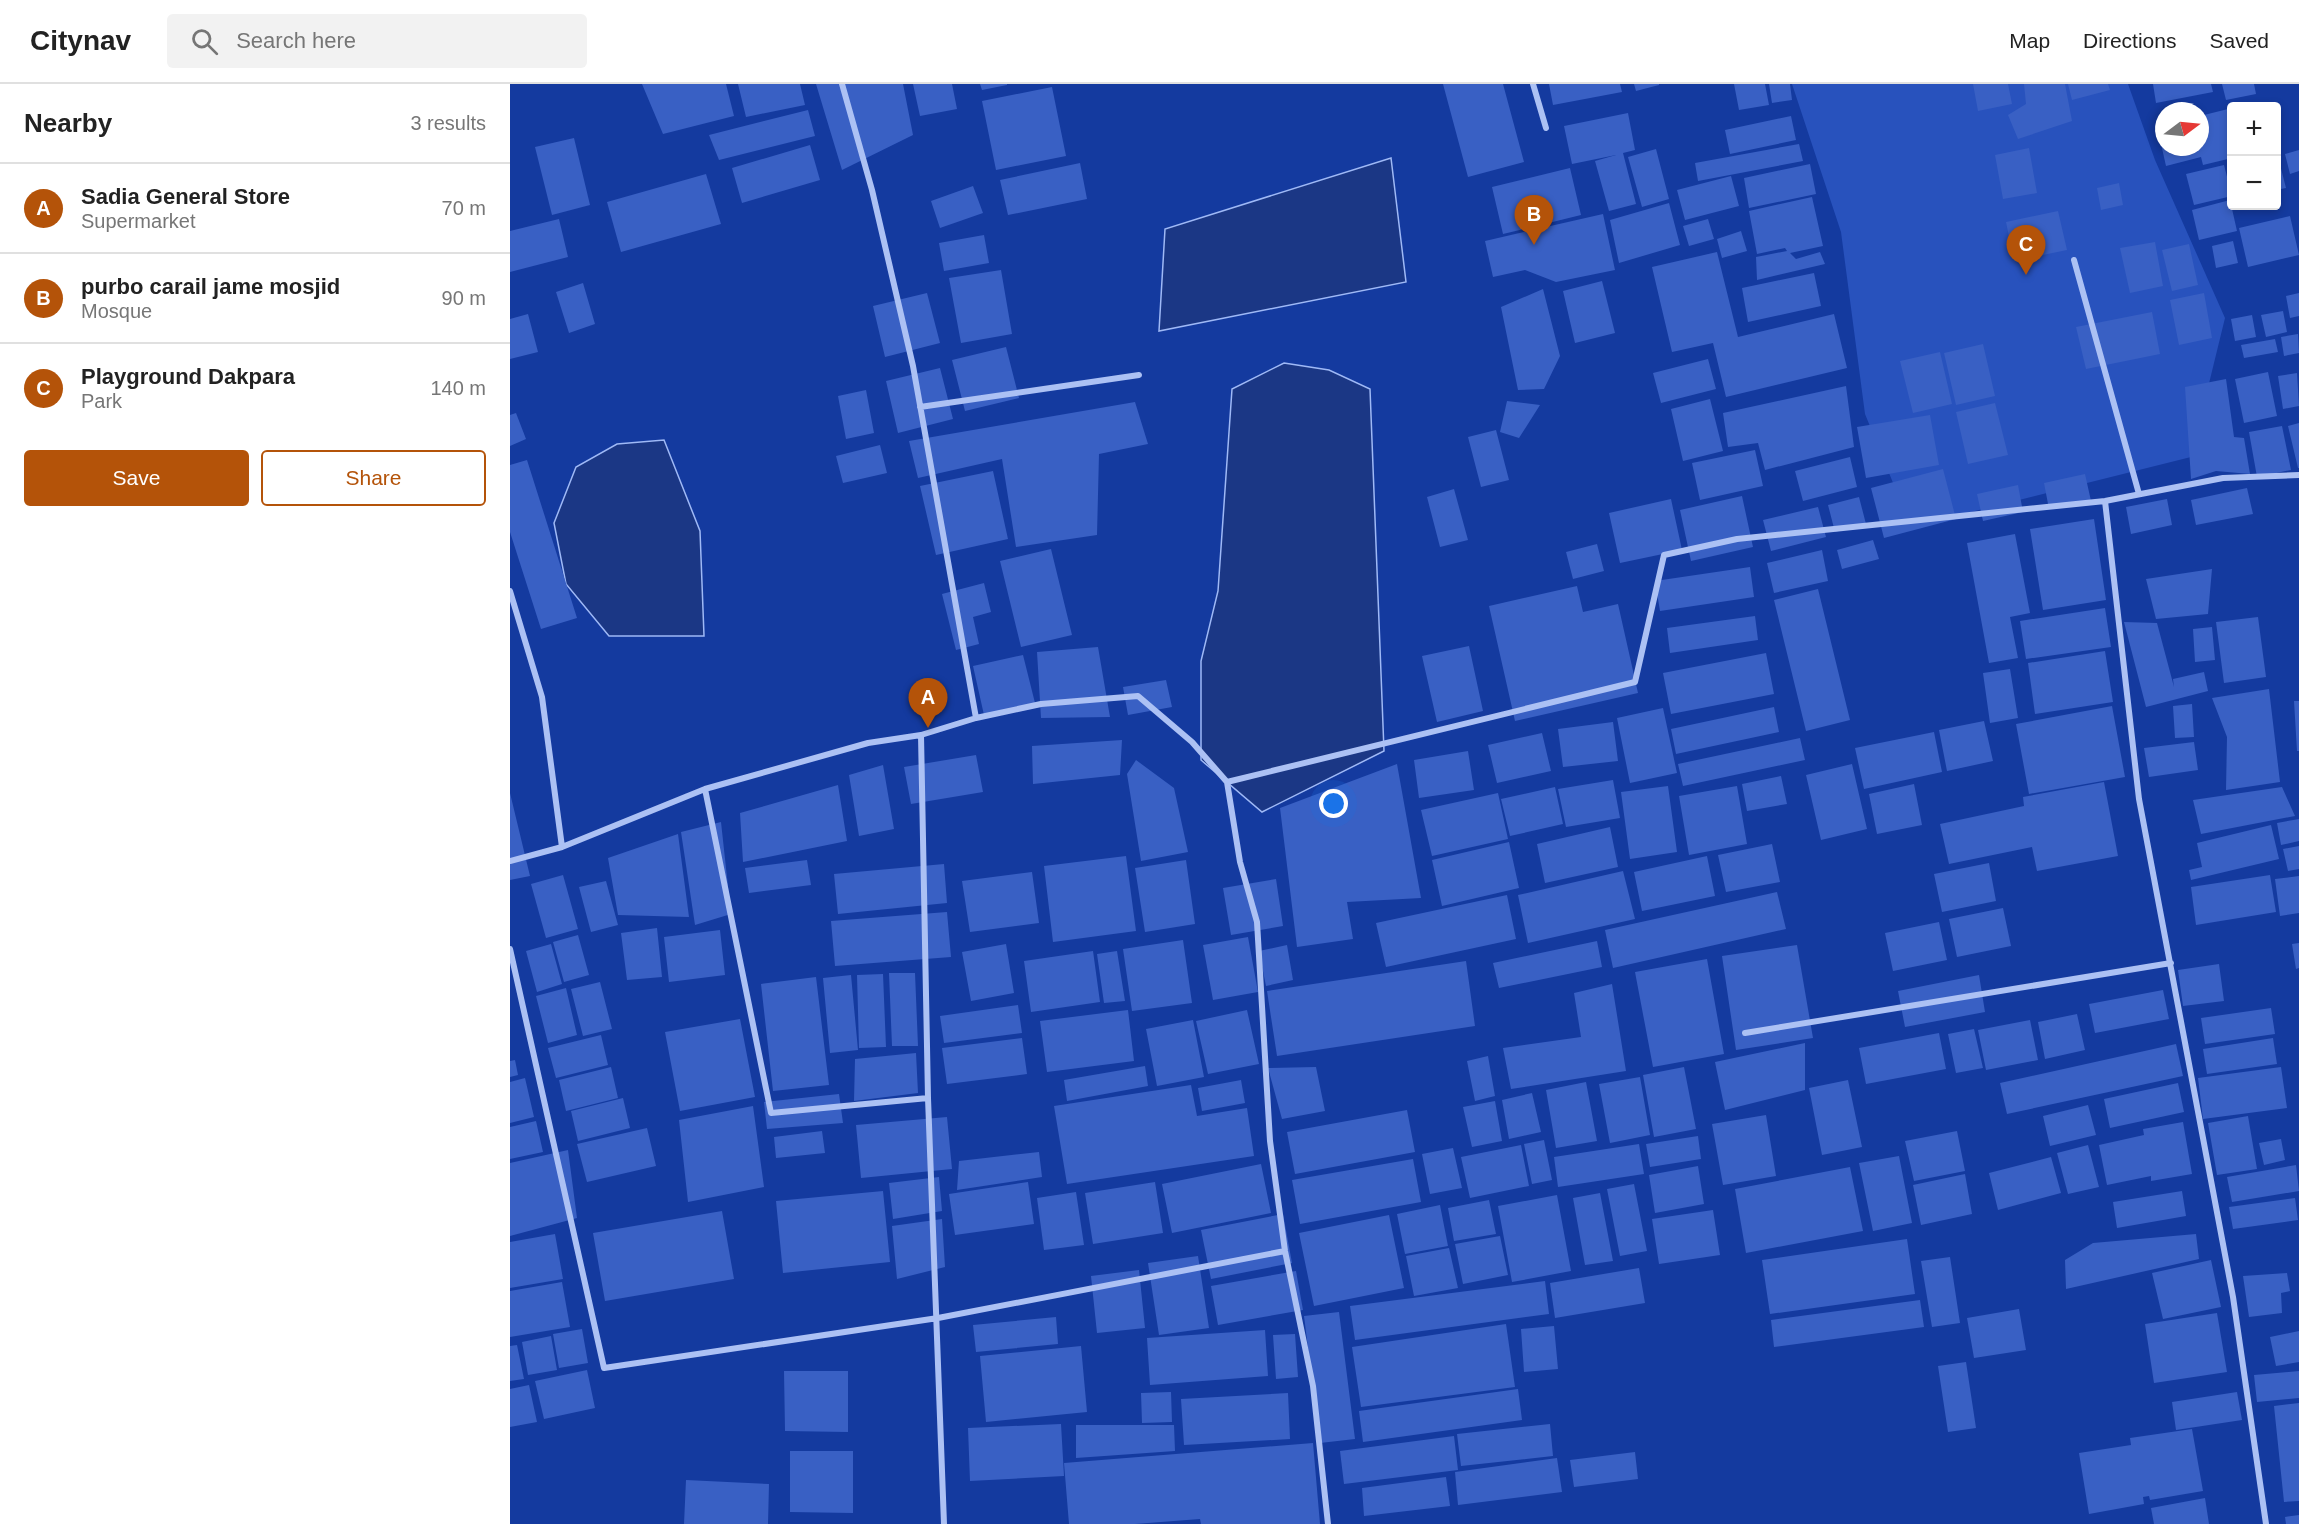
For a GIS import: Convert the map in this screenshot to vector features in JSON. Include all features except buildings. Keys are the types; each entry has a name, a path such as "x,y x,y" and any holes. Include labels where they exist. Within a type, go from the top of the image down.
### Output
{"street":[{"path":"842,84 872,190 920,407 976,718"},
{"path":"1533,84 1546,128"},
{"path":"2074,260 2139,494"},
{"path":"920,407 1139,375"},
{"path":"1227,782 1635,682 1664,555 1737,538 2105,501 2223,478 2299,475"},
{"path":"2105,501 2139,799 2233,1296 2266,1524"},
{"path":"510,591 542,697 562,847"},
{"path":"510,861 562,847 705,789 868,743 921,735 976,718 1041,704 1138,696 1192,742 1227,782 1240,861 1257,922 1270,1141 1285,1251 1313,1386 1328,1524"},
{"path":"921,735 928,1098 944,1524"},
{"path":"705,789 771,1113 928,1098"},
{"path":"510,949 604,1368 938,1318 1285,1251"},
{"path":"1745,1033 2171,963"}],"shaded area":[{"path":"1792,84 2128,84 2155,160 2225,318 2191,457 1911,527 1865,414 1841,232"},
{"path":"1391,158 1406,282 1159,331 1165,229"},
{"path":"1284,363 1329,370 1370,389 1384,751 1262,812 1201,760 1201,661 1218,591 1232,389"},
{"path":"664,440 700,531 704,636 609,636 566,584 554,523 576,467 617,444"}],"place":[{"name":"purbo carail jame mosjid","path":"1534,245"},
{"name":"Playground Dakpara","path":"2026,275"},
{"name":"Sadia General Store","path":"928,728"}]}
